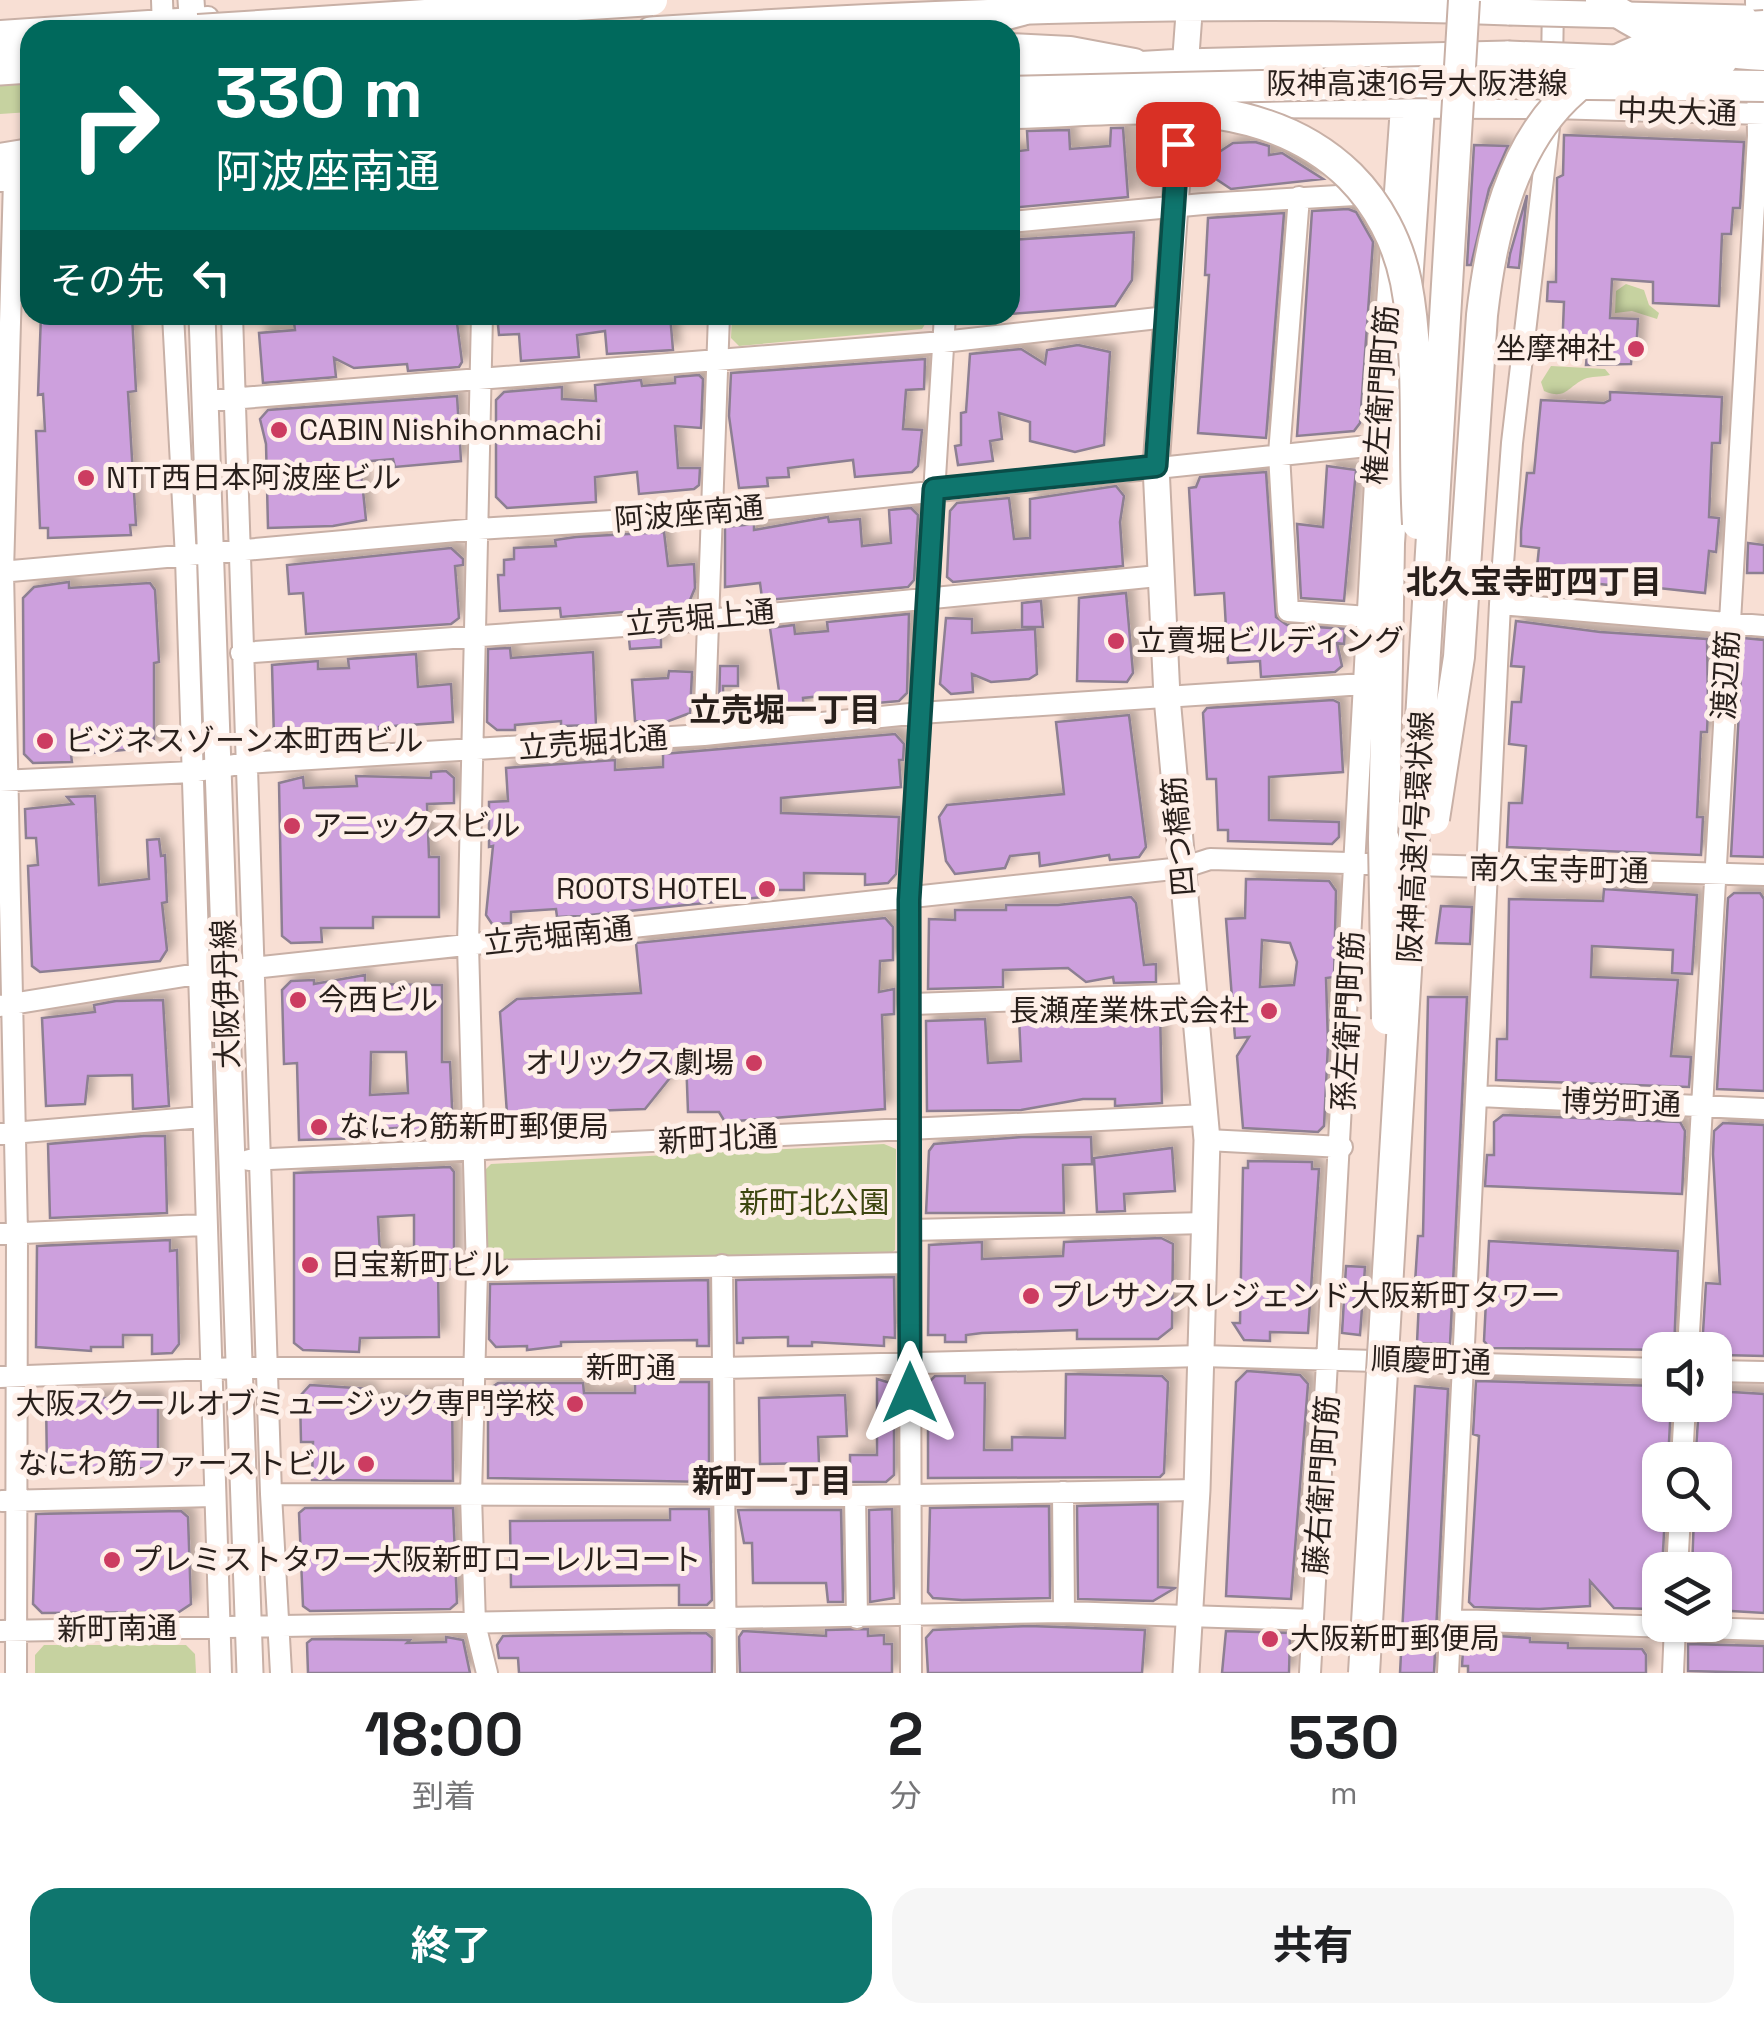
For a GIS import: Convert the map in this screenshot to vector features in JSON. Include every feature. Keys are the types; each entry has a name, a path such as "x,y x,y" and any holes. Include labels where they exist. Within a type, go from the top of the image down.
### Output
{"highway":[{"path":"205,18 652,0"},
{"name":"阪神高速1号環状線","path":"1364,1673 1464,0"},
{"path":"1601,0 1652,34 1712,50 1764,55"},
{"path":"984,20 1022,10"},
{"path":"1406,1006 1459,658 1488,260 1508,182 1545,120 1564,98 1607,65 1693,34 1764,22"},
{"path":"1020,50 1070,52 1134,64"},
{"name":"阪神高速16号大阪港線","path":"1020,92 1424,82 1762,105"},
{"path":"1391,1232 1384,840 1389,542 1416,158 1410,107"},
{"path":"1020,116 1174,110 1233,114 1296,135 1339,166 1374,205 1398,252 1410,306 1426,660"}],"main road":[{"path":"836,20 1190,2 1368,3 1764,22"},
{"name":"四つ橋筋","path":"1186,1673 1207,1224 1206,1128 1167,697 1158,576 1156,466 1190,2"},
{"name":"中央大通","path":"1020,71 1184,62 1356,61 1508,54 1764,63"},
{"name":"大阪伊丹線","path":"202,325 204,401 225,554 218,768 239,1368 234,1626 250,1673"}],"street":[{"path":"162,17 205,18 495,0"},
{"path":"1448,1673 1500,604 1512,443 1551,108 1553,0"},
{"name":"渡辺筋","path":"1689,1332 1728,625 1762,105 1756,0"},
{"name":"中央大通","path":"1356,61 1551,108 1762,105"},
{"path":"1020,115 1181,107 1551,108"},
{"name":"権左衛門町筋","path":"1364,684 1394,193 1410,107"},
{"path":"15,169 2,572 8,1631 16,1673"},
{"path":"1020,221 1299,197 1394,193"},
{"path":"1299,197 1280,454 1288,611 1368,617"},
{"path":"204,401 944,342 1167,317"},
{"path":"174,325 186,558 214,1496 234,1626 221,1673"},
{"path":"232,325 233,401 225,554 242,652 270,1494 281,1673"},
{"path":"482,325 468,945 478,1271 472,1495 474,1624 487,1673"},
{"path":"704,735 719,325"},
{"path":"910,1673 909,900 945,325"},
{"name":"阿波座南通","path":"2,572 478,530 712,515 1377,445"},
{"name":"立売堀上通","path":"242,652 708,620 1158,576"},
{"path":"1500,604 1764,626"},
{"name":"立売堀北通","path":"5,781 192,772 246,764 704,735 920,713 1364,684"},
{"name":"孫左衛門町筋","path":"1330,1358 1364,684"},
{"name":"立売堀南通","path":"7,1004 198,974 909,900 1182,868 1210,858 1355,863"},
{"name":"南久宝寺町通","path":"1355,863 1764,875"},
{"path":"912,1004 1195,994"},
{"name":"博労町通","path":"1479,1096 1764,1108"},
{"path":"7,1133 202,1117"},
{"name":"新町北通","path":"231,1162 912,1130 1206,1128 1342,1147"},
{"path":"912,1230 1207,1224"},
{"path":"8,1234 204,1225"},
{"path":"478,1271 910,1263"},
{"path":"722,1265 726,1673"},
{"name":"順慶町通","path":"1202,1356 1642,1368"},
{"name":"新町通","path":"7,1377 239,1368 722,1368 910,1360 1202,1356"},
{"name":"藤右衛門町筋","path":"1310,1673 1330,1358"},
{"path":"1732,1371 1764,1372"},
{"path":"270,1494 855,1496 1197,1490"},
{"path":"1063,1492 1064,1612"},
{"path":"7,1501 214,1496"},
{"path":"855,1496 856,1618"},
{"name":"新町南通","path":"8,1631 1064,1612 1313,1620"},
{"path":"1452,1620 1642,1625"},
{"path":"1732,1629 1764,1630"},
{"path":"1673,1673 1674,1642"}],"green space":[{"path":"20,83 20,113 0,114 0,85"},
{"path":"1626,284 1644,290 1649,305 1659,313 1657,319 1632,311 1615,313 1616,291"},
{"path":"732,325 925,325 922,329 739,346 731,338"},
{"path":"1551,366 1605,369 1610,375 1587,378 1563,393 1552,394 1544,391 1541,382"},
{"name":"新町北公園","path":"884,1144 896,1149 895,1250 887,1256 494,1265 485,1257 485,1170 491,1164"},
{"path":"44,1645 186,1645 195,1654 196,1673 35,1673 35,1655"}],"building":[{"path":"1111,128 1123,128 1128,197 1020,207 1020,151 1028,150 1027,131 1069,130 1070,149 1110,146"},
{"path":"1564,135 1744,142 1740,208 1733,208 1731,234 1722,234 1719,306 1653,303 1653,282 1612,279 1610,318 1638,319 1636,353 1632,353 1631,364 1586,365 1587,354 1562,353 1564,302 1547,301 1548,282 1556,282 1557,178 1563,175"},
{"path":"1233,143 1269,146 1269,155 1282,153 1323,179 1231,189 1210,175 1210,158"},
{"path":"1474,145 1508,146 1489,189 1471,265 1467,265"},
{"path":"1527,195 1519,268 1508,267 1510,254"},
{"path":"1312,211 1356,212 1373,242 1360,423 1354,431 1297,436"},
{"path":"1284,213 1266,438 1198,433 1209,275 1205,275 1208,218"},
{"path":"1134,232 1132,280 1115,306 1020,313 1020,239"},
{"path":"41,325 133,325 136,391 128,392 136,525 130,525 131,535 48,538 48,528 40,528 36,431 45,431 43,394 38,395"},
{"path":"294,325 457,325 462,362 459,367 408,371 407,364 354,368 334,358 336,377 263,383 259,333 295,330"},
{"path":"498,325 671,325 673,350 607,354 605,331 577,335 579,357 521,361 519,334 499,335"},
{"path":"1078,345 1110,352 1104,445 1075,452 1030,441 1030,422 999,413 1002,439 990,441 993,461 958,465 955,446 961,445 961,413 966,412 970,354 1021,349 1045,364 1047,350"},
{"path":"925,359 924,389 906,390 903,429 922,430 918,466 912,472 855,477 853,460 788,468 789,477 767,478 768,486 739,488 729,416 731,373"},
{"path":"699,375 703,379 701,428 675,426 678,468 700,468 699,485 694,489 639,494 637,472 595,477 596,502 507,508 496,497 496,400 504,392 562,387 562,399 596,401 595,385 641,380 642,386 675,383 675,377"},
{"path":"1610,392 1722,397 1720,443 1712,443 1709,517 1719,518 1716,552 1709,551 1705,593 1639,586 1641,569 1611,566 1609,585 1536,577 1539,548 1521,546 1527,473 1534,473 1541,400 1604,403 1610,400"},
{"path":"457,396 461,461 395,467 393,459 360,462 366,520 333,526 268,528 266,444 260,419 268,410"},
{"path":"1327,466 1356,470 1344,601 1301,598 1297,524 1323,527"},
{"path":"1266,472 1276,617 1287,625 1345,629 1344,644 1337,643 1342,666 1335,672 1261,677 1260,661 1228,663 1224,593 1195,595 1189,488 1196,487 1200,477"},
{"path":"1116,486 1124,496 1120,522 1123,566 953,582 947,577 950,511 957,503 1009,498 1014,539 1030,538 1030,499"},
{"path":"911,508 918,515 914,580 908,587 767,600 762,598 760,583 725,587 725,527 754,524 754,530 828,517 829,522 860,519 862,546 891,543 889,510"},
{"path":"664,532 668,566 694,564 695,588 687,607 561,617 560,608 500,611 498,575 504,575 504,560 514,559 514,548 556,546 555,540 576,537"},
{"path":"1748,543 1764,545 1764,573 1747,573"},
{"path":"451,548 463,559 463,565 455,566 459,618 451,624 306,634 303,593 289,594 287,565"},
{"path":"69,582 69,588 150,583 155,590 159,662 154,663 154,747 71,755 72,762 33,763 24,754 23,598 34,587"},
{"path":"1126,593 1133,673 1127,682 1077,681 1079,598"},
{"path":"1041,601 1043,627 1022,627 1022,603"},
{"path":"909,614 907,693 899,701 855,705 855,700 834,701 834,695 803,698 804,710 782,712 770,628 794,625 795,634 828,631 827,622"},
{"path":"946,618 972,619 972,633 1035,629 1037,674 1029,679 991,682 972,674 973,692 951,694 940,684"},
{"path":"1516,621 1600,632 1707,639 1707,732 1701,732 1697,817 1703,817 1701,855 1507,847 1509,803 1522,803 1526,746 1509,744 1512,702 1521,702 1524,667 1511,666"},
{"path":"661,637 661,647 630,649 629,639"},
{"path":"1743,638 1764,640 1764,857 1731,856"},
{"path":"510,648 511,658 593,652 596,725 561,726 561,721 497,730 487,722 488,649"},
{"path":"416,654 418,687 451,684 453,722 379,727 380,735 323,736 323,741 302,745 281,745 274,739 272,665 318,661 318,669 349,668 348,659"},
{"path":"720,666 738,666 738,686 723,686 724,719 719,712"},
{"path":"669,671 692,672 690,713 666,722 635,721 632,680 668,678"},
{"path":"1333,700 1339,703 1343,772 1269,777 1269,820 1339,822 1339,837 1332,844 1228,841 1228,830 1218,830 1216,779 1207,779 1203,713 1207,708"},
{"path":"1129,715 1146,847 1139,857 1110,860 1109,855 1040,866 1039,853 1010,856 1005,868 955,874 946,861 939,817 947,805 1064,794 1056,722"},
{"path":"895,734 904,744 903,760 899,760 901,787 781,798 781,813 899,817 896,874 888,883 865,885 865,874 804,873 804,890 773,890 774,896 580,916 557,917 556,909 511,912 511,923 492,924 486,915 493,846 489,847 489,802 508,801 506,768 615,760 615,770 663,767 663,754"},
{"path":"446,771 454,778 454,803 427,804 429,857 439,857 439,917 373,917 373,928 321,928 322,942 291,943 282,936 279,783 303,777 304,788 357,786 356,776 431,778 431,772"},
{"path":"95,796 99,885 149,879 147,840 159,839 161,856 165,855 167,902 162,903 167,950 160,961 40,972 32,966 28,866 38,865 36,838 26,838 25,809 73,804 67,797"},
{"path":"1246,879 1329,881 1336,891 1334,977 1326,978 1324,1126 1318,1132 1243,1128 1237,1056 1249,1037 1235,1038 1226,919 1245,918","holes":["1262,940 1290,943 1297,962 1294,985 1260,987"]},
{"path":"1604,889 1697,895 1692,974 1672,973 1673,950 1592,946 1591,977 1678,980 1671,1056 1691,1057 1689,1087 1496,1080 1497,1039 1507,1039 1509,899 1603,901"},
{"path":"1734,893 1760,893 1764,899 1764,1091 1717,1089 1728,898"},
{"path":"1131,897 1136,903 1144,965 1156,964 1156,982 1114,983 1113,977 1086,982 1068,968 1003,970 1003,987 928,989 929,919 955,920 955,910 1006,910 1006,905 1058,905"},
{"path":"1441,906 1472,907 1470,944 1436,943"},
{"path":"885,918 893,927 893,960 880,961 879,992 894,989 894,1014 882,1015 885,1109 725,1122 719,1112 688,1112 686,1058 645,1109 507,1114 500,1012 517,999 641,993 636,943"},
{"path":"365,975 365,984 442,985 442,1062 450,1062 453,1129 445,1137 411,1139 410,1127 368,1130 369,1138 299,1140 297,1063 284,1064 282,990 291,981 314,980 314,984","holes":["371,1052 406,1052 408,1093 370,1095"]},
{"path":"1428,997 1467,997 1450,1344 1417,1343 1419,1300 1414,1299 1418,1236 1423,1236"},
{"path":"163,1000 169,1106 133,1109 132,1075 88,1076 85,1104 46,1106 42,1018 95,1012 94,1005 116,1001"},
{"path":"1160,1009 1162,1103 1115,1106 1115,1099 1083,1099 1021,1110 927,1111 926,1021 985,1019 988,1063 1021,1061 1019,1017 1079,1014 1080,1019 1119,1018 1118,1010"},
{"path":"1503,1115 1680,1122 1685,1131 1682,1194 1485,1186 1487,1155 1494,1155 1494,1122"},
{"path":"1723,1123 1764,1125 1764,1356 1732,1355 1732,1332 1703,1332 1706,1283 1720,1284 1714,1131"},
{"path":"165,1136 167,1213 50,1218 48,1144"},
{"path":"1022,1137 1091,1137 1092,1164 1063,1165 1064,1213 926,1213 929,1151 934,1144"},
{"path":"1172,1148 1175,1191 1124,1194 1125,1211 1097,1212 1094,1158"},
{"path":"1248,1161 1312,1162 1312,1169 1319,1169 1308,1333 1270,1332 1270,1341 1244,1340 1233,1323 1240,1323 1243,1168 1248,1168"},
{"path":"450,1167 454,1172 454,1269 438,1270 439,1337 360,1338 359,1352 303,1350 294,1343 294,1173","holes":["414,1215 414,1255 380,1255 378,1217"]},
{"path":"1161,1238 1173,1244 1172,1328 1158,1339 1077,1339 1077,1330 982,1333 966,1335 966,1342 945,1342 945,1335 928,1335 929,1245 982,1242 982,1259 1063,1256 1064,1242"},
{"path":"170,1240 170,1251 177,1250 179,1344 172,1353 152,1354 152,1335 123,1335 123,1347 91,1347 91,1351 36,1347 37,1246"},
{"path":"1489,1241 1678,1251 1675,1332 1642,1332 1642,1350 1490,1348 1484,1341"},
{"path":"1346,1266 1365,1267 1360,1335 1342,1333"},
{"path":"894,1277 895,1338 884,1337 884,1346 812,1342 812,1346 788,1346 788,1337 743,1338 743,1343 737,1343 736,1280"},
{"path":"708,1280 709,1346 697,1346 697,1340 561,1342 561,1346 527,1350 527,1346 496,1347 489,1339 490,1284"},
{"path":"1247,1371 1300,1375 1308,1384 1291,1599 1226,1596 1236,1382"},
{"path":"1066,1374 1162,1376 1168,1382 1164,1473 1160,1477 928,1478 928,1383 935,1376 965,1376 965,1383 985,1383 984,1450 1012,1450 1012,1437 1065,1438"},
{"path":"877,1379 894,1384 894,1475 886,1482 850,1482 850,1455 877,1455"},
{"path":"1476,1381 1642,1386 1642,1422 1670,1422 1669,1442 1642,1442 1642,1532 1664,1532 1663,1552 1642,1552 1642,1609 1614,1608 1590,1581 1590,1606 1474,1607 1469,1602 1479,1436 1473,1434"},
{"path":"635,1382 709,1382 709,1482 488,1478 488,1390 498,1383 583,1383 584,1393 635,1393"},
{"path":"310,1385 370,1389 370,1399 452,1393 453,1481 312,1480 313,1442 301,1442 300,1396"},
{"path":"1415,1386 1448,1389 1434,1673 1400,1673"},
{"path":"1732,1392 1764,1394 1764,1613 1732,1611 1732,1552 1693,1552 1693,1532 1732,1532 1732,1442 1697,1442 1698,1422 1732,1422"},
{"path":"845,1395 847,1436 818,1437 819,1463 760,1464 759,1398"},
{"path":"46,1398 158,1398 158,1468 47,1469"},
{"path":"1158,1504 1158,1587 1175,1588 1153,1601 1078,1599 1077,1506"},
{"path":"1049,1506 1050,1598 962,1600 933,1598 928,1592 930,1508"},
{"path":"305,1508 453,1508 457,1603 450,1609 310,1611 303,1606 299,1513"},
{"path":"670,1509 709,1509 712,1600 707,1605 679,1605 679,1585 511,1587 510,1521 670,1520"},
{"path":"892,1509 894,1598 870,1602 869,1510"},
{"path":"738,1510 841,1510 843,1602 828,1602 826,1583 753,1583 752,1543 744,1543"},
{"name":"プレミストタワー大阪新町ローレルコート","path":"181,1511 188,1517 191,1604 179,1612 42,1613 33,1604 36,1514"},
{"path":"1029,1626 1145,1630 1142,1673 928,1673 926,1638 933,1630"},
{"path":"868,1629 868,1636 884,1635 884,1644 892,1644 892,1673 740,1673 739,1637 743,1631 826,1636 826,1630"},
{"path":"1226,1631 1290,1633 1289,1673 1222,1673"},
{"path":"706,1633 712,1638 712,1673 519,1673 518,1658 499,1658 497,1645 503,1636"},
{"path":"1464,1634 1568,1643 1568,1648 1642,1649 1646,1673 1468,1673 1468,1666 1462,1666"},
{"path":"446,1637 463,1640 470,1673 308,1673 307,1643 312,1639 410,1640 407,1643 446,1642"},
{"path":"1688,1644 1764,1646 1764,1673 1688,1671"}],"place":[{"name":"坐摩神社","path":"1636,349"},
{"name":"CABIN Nishihonmachi","path":"279,430"},
{"name":"NTT西日本阿波座ビル","path":"86,478"},
{"name":"立賣堀ビルディング","path":"1116,641"},
{"name":"ビジネスゾーン本町西ビル","path":"45,741"},
{"name":"アニックスビル","path":"292,826"},
{"name":"ROOTS HOTEL","path":"767,889"},
{"name":"今西ビル","path":"298,1000"},
{"name":"長瀬産業株式会社","path":"1269,1011"},
{"name":"オリックス劇場","path":"754,1063"},
{"name":"なにわ筋新町郵便局","path":"319,1127"},
{"name":"日宝新町ビル","path":"310,1265"},
{"name":"プレサンスレジェンド大阪新町タワー","path":"1031,1296"},
{"name":"大阪スクールオブミュージック専門学校","path":"575,1404"},
{"name":"なにわ筋ファーストビル","path":"366,1464"},
{"name":"プレミストタワー大阪新町ローレルコート","path":"112,1560"},
{"name":"大阪新町郵便局","path":"1270,1639"}],"district":[{"name":"北久宝寺町四丁目","path":"1534,582"},
{"name":"立売堀一丁目","path":"785,710"},
{"name":"新町一丁目","path":"772,1481"}],"route":[{"path":"910,1393 909,900 934,489 1156,466 1178,144"}]}
